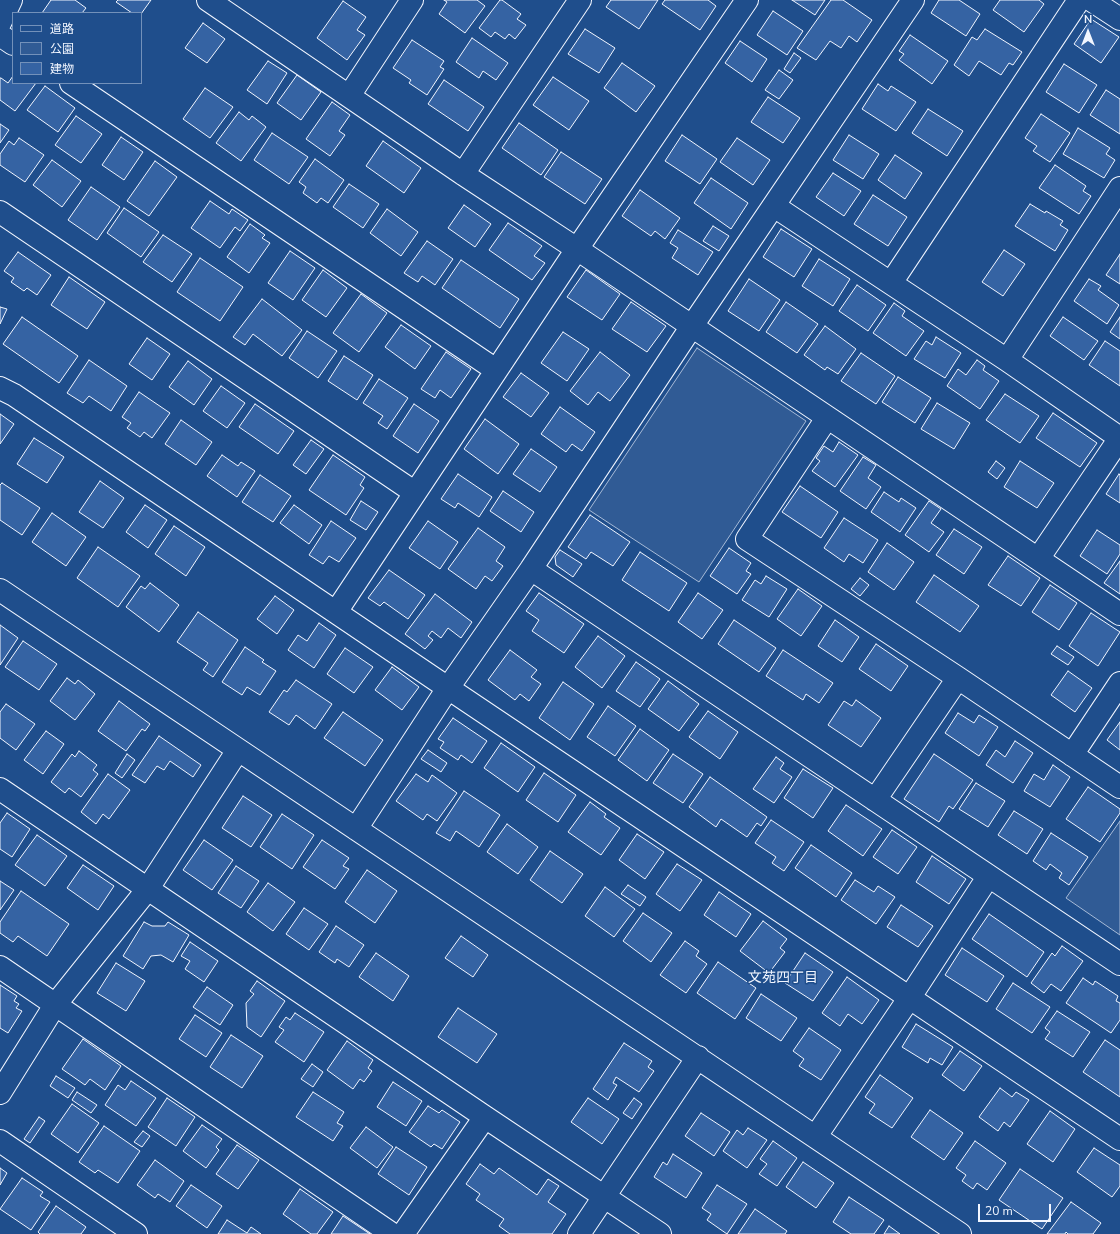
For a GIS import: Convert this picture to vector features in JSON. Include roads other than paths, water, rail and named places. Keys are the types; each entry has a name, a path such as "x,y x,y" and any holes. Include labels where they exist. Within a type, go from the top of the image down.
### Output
{"street":[{"path":"0,23 11,0"},
{"path":"208,0 463,174 1120,614"},
{"path":"349,96 412,0"},
{"path":"463,174 580,0"},
{"path":"336,612 414,492 577,249 747,0"},
{"path":"356,828 448,688 531,569 692,326 913,0"},
{"path":"891,284 1080,0"},
{"path":"1091,0 1120,19"},
{"path":"0,35 12,43"},
{"path":"72,84 496,370"},
{"path":"1007,360 1120,188"},
{"path":"774,206 1007,360 1120,438 1038,560"},
{"path":"0,212 414,492"},
{"path":"0,388 14,395 1120,1139"},
{"path":"828,418 747,539 1120,787"},
{"path":"531,569 988,877 1120,964"},
{"path":"0,590 960,1234"},
{"path":"875,800 958,678"},
{"path":"1072,755 1120,683"},
{"path":"0,1093 55,1005 147,890 238,750"},
{"path":"0,790 660,1234"},
{"path":"816,1136 910,997 988,877"},
{"path":"0,967 392,1234"},
{"path":"579,1234 698,1057"},
{"path":"403,1234 485,1117"},
{"path":"0,1141 136,1234"}],"district":[{"name":"文苑四丁目","path":"783,979"}]}
